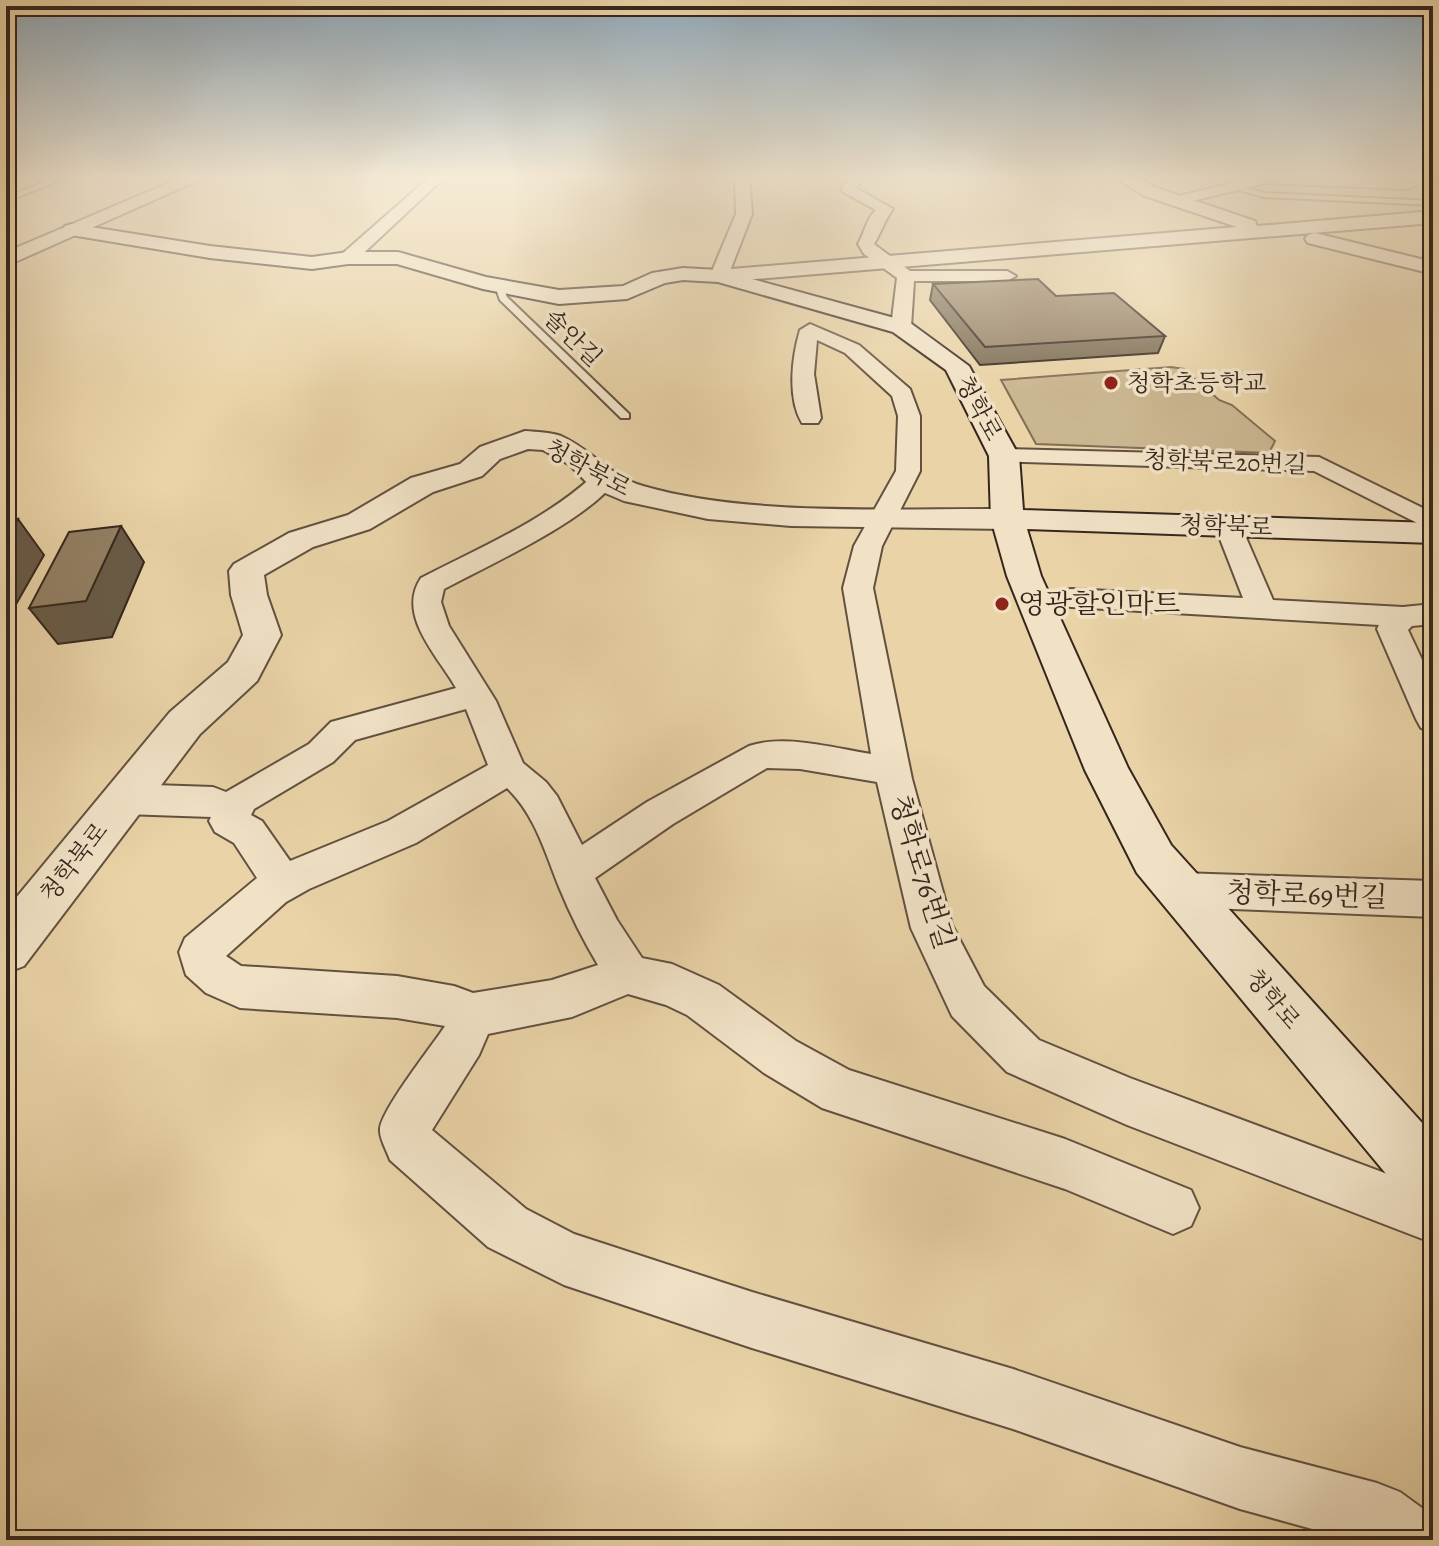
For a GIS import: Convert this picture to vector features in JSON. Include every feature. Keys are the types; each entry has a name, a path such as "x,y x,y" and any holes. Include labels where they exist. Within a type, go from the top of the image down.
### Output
{"street":[{"path":"6,260 32,248"},
{"name":"청학로","path":"186,248 312,263 348,258 398,258 538,295 586,297 627,292 660,278 683,274 719,276 901,327 956,366 1004,456 1007,519 1024,576 1107,770 1154,859 1433,1182"},
{"path":"348,258 359,248"},
{"path":"730,248 719,276 1053,248"},
{"path":"868,248 906,276 1007,276"},
{"path":"1349,248 1433,268"},
{"path":"901,327 906,276"},
{"name":"청학로76번길","path":"810,418 803,378 803,352 810,330 852,349 902,394 909,416 908,471 868,546 858,588 867,648 893,771 932,928 968,1001 1023,1056 1127,1101 1433,1217"},
{"name":"청학북로","path":"6,949 185,723 243,671 262,635 249,595 246,571 301,540 359,522 422,485 471,470 490,453 525,440 550,442 580,459 602,481 635,494 708,509 791,516 1007,519 1433,533"},
{"name":"청학북로20번길","path":"1004,456 1319,464 1433,523"},
{"path":"507,771 506,759 474,695 457,662 435,630 426,602 431,584 515,541 586,496 602,481"},
{"path":"1228,526 1261,607"},
{"path":"1071,598 1418,616"},
{"path":"1418,616 1392,629 1429,726"},
{"path":"283,884 248,832 228,821 241,799 321,753 343,731 474,695"},
{"path":"574,871 660,813 761,755 800,756 893,771"},
{"path":"507,771 519,776 563,842 592,914 627,972 644,980 672,985 703,1000 740,1031 799,1070 839,1091 1065,1164 1173,1208"},
{"path":"507,771 402,832 283,884 256,902 200,952 201,961 221,979 240,987 408,999 462,1008 471,1015 534,1005 615,980 627,972"},
{"path":"124,799 213,802 235,810"},
{"name":"청학로69번길","path":"1181,890 1433,899"},
{"path":"471,1015 463,1039 404,1130 408,1142 507,1228 564,1258 737,1315 1013,1399 1240,1478 1377,1515 1411,1540"}],"lane":[{"name":"솔안길","path":"499,286 503,298 625,416"}],"shaded area":[{"path":"1171,367 1184,369 1219,400 1232,405 1275,441 1269,453 1036,444 1001,380"}],"building":[{"path":"1038,279 1056,296 1114,293 1165,336 985,347 933,284"},
{"path":"18,519 6,537 6,520"},
{"path":"121,526 86,601 29,608 69,532"}],"place":[{"name":"청학초등학교","path":"1111,383"},
{"name":"영광할인마트","path":"1002,604"}]}
